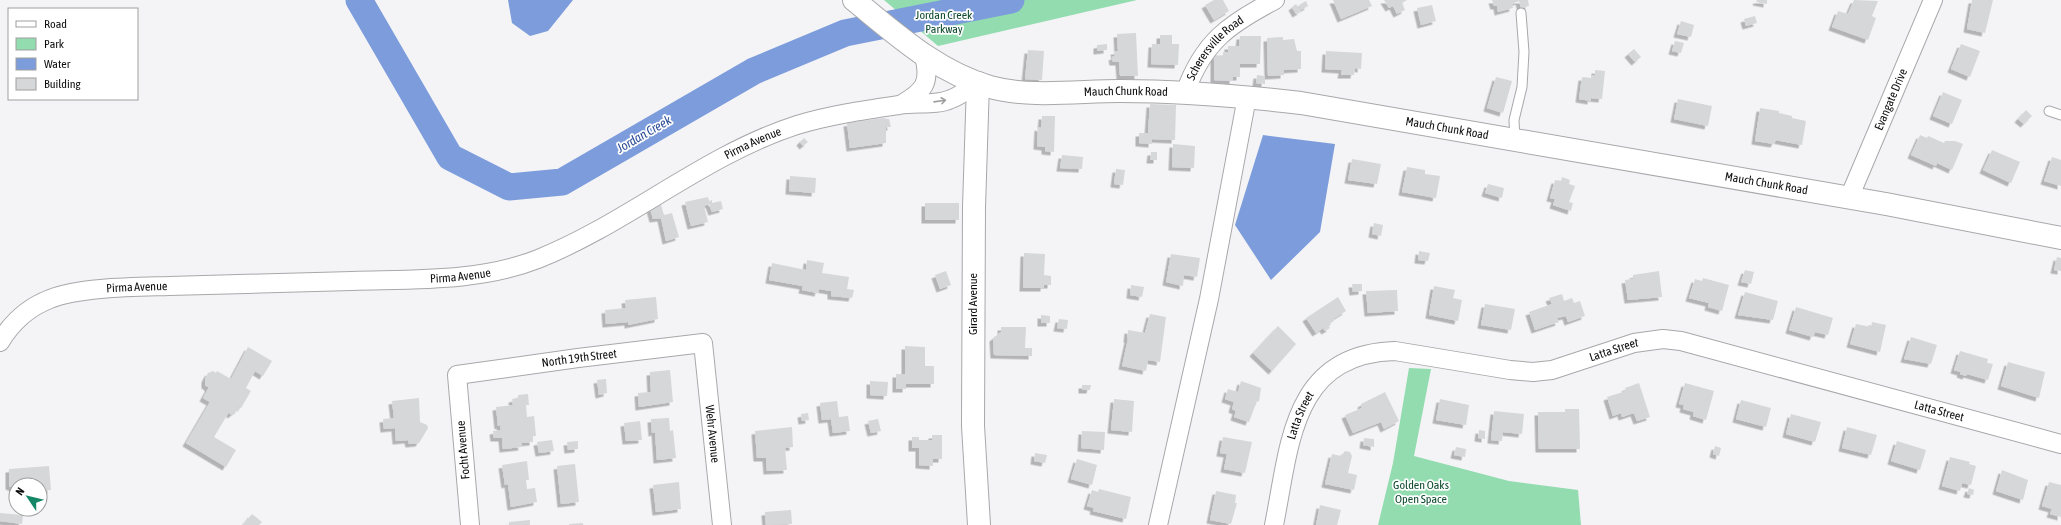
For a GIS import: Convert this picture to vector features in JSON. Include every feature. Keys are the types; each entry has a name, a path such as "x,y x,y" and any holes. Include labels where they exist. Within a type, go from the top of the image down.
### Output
{"main road":[{"name":"Mauch Chunk Road","path":"854,0 924,56 949,70 978,83 1000,89 1023,92 1120,91 1185,93 1247,97 1301,103 1849,198 2061,238"},
{"name":"Girard Avenue","path":"978,83 974,207 973,426 979,525"}],"street":[{"name":"Scherersville Road","path":"1185,93 1198,63 1212,44 1241,18 1275,0"},
{"name":"Evangate Drive","path":"1849,198 1933,0"},
{"name":"Pirma Avenue","path":"902,104 916,96 927,80 927,70 924,56"},
{"name":"Pirma Avenue","path":"0,342 12,326 33,307 51,298 64,294 146,286 402,280 475,274 510,268 536,260 571,244 673,185 760,139 797,125 836,115 902,104 950,100 978,83"},
{"path":"1158,525 1209,299 1247,97"},
{"name":"Latta Street","path":"1274,525 1295,423 1304,401 1323,377 1344,362 1359,356 1379,352 1395,351 1510,370 1533,372 1552,370 1634,343 1663,339 1682,341 2061,444"},
{"name":"North 19th Street","path":"457,376 578,358 703,343"},
{"name":"Wehr Avenue","path":"703,343 722,525"},
{"name":"Focht Avenue","path":"457,376 470,525"}],"lane":[{"path":"1515,140 1514,120 1522,87 1524,52 1521,13"},
{"path":"2048,112 2061,114"}],"green space":[{"name":"Jordan Creek Parkway","path":"884,0 1137,0 938,46"},
{"name":"Golden Oaks Open Space","path":"1409,368 1431,369 1414,456 1509,481 1578,490 1581,525 1378,525 1393,463"}],"water":[{"path":"508,0 573,0 548,31 530,36 512,23"},
{"path":"1263,135 1335,144 1320,232 1271,280 1235,225"}],"building":[{"path":"1214,0 1223,0 1229,11 1214,20 1205,5"},
{"path":"1333,0 1369,0 1372,6 1341,19"},
{"path":"1384,0 1407,0 1402,3 1405,10 1397,14 1393,6 1389,8"},
{"path":"1492,0 1528,0 1529,6 1521,8 1519,1 1512,4 1513,8 1498,12 1497,6 1494,6"},
{"path":"1757,0 1767,0 1767,4 1756,2"},
{"path":"1854,0 1878,1 1872,16 1876,18 1868,40 1832,27 1838,11 1848,14"},
{"path":"1972,0 1993,0 1985,33 1967,29"},
{"path":"1306,1 1308,6 1301,10 1299,5"},
{"path":"1296,4 1301,11 1296,14 1292,7"},
{"path":"1432,5 1436,21 1421,25 1417,8"},
{"path":"1755,16 1757,23 1746,26 1744,19"},
{"path":"1681,21 1694,25 1691,37 1677,34"},
{"path":"1136,33 1138,76 1120,76 1119,62 1113,62 1112,57 1115,56 1114,51 1118,51 1117,34"},
{"path":"1160,35 1172,35 1172,44 1179,44 1178,65 1151,64 1152,44 1160,44"},
{"path":"1240,36 1261,36 1260,64 1240,64 1240,77 1233,77 1233,81 1214,80 1214,55 1223,56 1223,52 1228,52 1228,46 1239,46"},
{"path":"1283,37 1283,40 1294,39 1297,51 1301,51 1301,69 1284,70 1284,75 1268,76 1267,38"},
{"path":"1675,41 1684,43 1681,53 1672,51"},
{"path":"1107,44 1107,50 1097,51 1097,45"},
{"path":"1961,44 1980,51 1970,77 1951,69"},
{"path":"1634,49 1641,57 1635,62 1628,54"},
{"path":"1028,50 1044,51 1042,80 1025,79"},
{"path":"1326,51 1362,53 1361,69 1355,68 1354,75 1341,75 1342,70 1325,69"},
{"path":"1595,70 1605,71 1602,99 1591,98 1591,101 1579,99 1582,77 1592,78 1592,75 1595,76"},
{"path":"1257,75 1265,76 1265,84 1256,83"},
{"path":"1496,77 1512,81 1503,113 1487,108"},
{"path":"1943,92 1962,100 1952,124 1933,116"},
{"path":"1678,99 1712,106 1708,126 1674,119"},
{"path":"1150,104 1176,105 1175,140 1152,139 1152,144 1139,143 1139,133 1148,133"},
{"path":"1760,108 1779,111 1779,113 1792,116 1792,118 1806,121 1802,145 1776,140 1774,144 1755,141"},
{"path":"2026,110 2032,116 2024,124 2018,119"},
{"path":"1042,116 1055,116 1054,152 1045,151 1045,147 1037,146 1038,127 1041,128"},
{"path":"883,118 889,119 891,127 886,127 886,143 850,148 847,123"},
{"path":"1920,135 1927,138 1928,136 1944,143 1945,141 1955,141 1963,144 1952,170 1937,163 1936,166 1911,155"},
{"path":"804,138 808,142 803,146 800,142"},
{"path":"1173,144 1195,146 1194,168 1172,167"},
{"path":"1992,150 2020,162 2011,183 1983,170"},
{"path":"1151,152 1157,152 1157,160 1150,160"},
{"path":"1062,155 1083,157 1082,169 1060,168"},
{"path":"2052,157 2061,160 2061,186 2044,181"},
{"path":"1352,159 1381,164 1377,184 1348,180"},
{"path":"1407,167 1425,170 1425,174 1440,176 1436,198 1402,192"},
{"path":"1116,169 1125,170 1123,185 1114,184"},
{"path":"790,176 816,178 815,193 789,191"},
{"path":"1562,177 1570,180 1569,184 1575,186 1569,202 1573,203 1571,211 1553,205 1555,199 1550,198 1555,180 1561,181"},
{"path":"1488,184 1504,188 1502,198 1485,193"},
{"path":"708,197 709,201 712,200 712,203 721,201 723,209 712,212 709,204 704,206 708,222 691,226 685,202"},
{"path":"925,203 959,203 959,220 925,220"},
{"path":"661,205 664,215 672,213 679,237 666,241 661,218 653,219 650,208"},
{"path":"1374,223 1383,225 1381,236 1372,234"},
{"path":"1419,251 1430,253 1428,261 1418,260"},
{"path":"1024,253 1045,254 1044,275 1051,276 1051,285 1044,285 1044,288 1023,288"},
{"path":"1171,254 1200,258 1197,277 1184,275 1183,286 1166,282"},
{"path":"2057,257 2061,258 2061,271 2054,270"},
{"path":"807,260 824,263 822,273 849,277 847,289 854,290 852,298 831,296 831,291 819,289 818,293 802,290 803,286 769,280 772,263 806,270"},
{"path":"1745,270 1754,272 1751,284 1741,282"},
{"path":"946,271 951,285 940,289 935,275"},
{"path":"1659,271 1662,297 1628,300 1625,280 1633,279 1633,275"},
{"path":"1703,278 1729,285 1722,311 1708,307 1709,303 1689,298 1695,279 1702,281"},
{"path":"1352,284 1362,284 1362,291 1353,292"},
{"path":"1131,285 1144,287 1142,297 1130,295"},
{"path":"1434,286 1455,290 1453,298 1462,300 1458,321 1429,315"},
{"path":"1397,290 1398,311 1368,313 1366,291"},
{"path":"1745,292 1778,301 1773,320 1738,315"},
{"path":"1562,294 1564,301 1572,298 1574,303 1580,301 1585,316 1568,322 1566,316 1557,318 1559,322 1535,330 1529,312 1552,304 1549,298"},
{"path":"656,297 658,319 628,325 628,322 606,324 605,310 626,308 625,300"},
{"path":"1338,297 1346,311 1333,319 1334,321 1328,325 1330,328 1325,331 1323,328 1316,333 1306,318"},
{"path":"1485,304 1515,309 1511,330 1481,325"},
{"path":"1796,307 1833,318 1828,335 1815,332 1813,337 1789,330"},
{"path":"1150,314 1166,317 1160,362 1148,360 1146,371 1122,366 1128,339 1128,330 1145,333"},
{"path":"1041,315 1050,316 1050,323 1041,323"},
{"path":"1059,319 1068,320 1067,329 1057,328"},
{"path":"1872,322 1886,325 1880,352 1850,344 1856,324 1871,327"},
{"path":"1278,326 1296,344 1272,371 1253,353"},
{"path":"1001,327 1026,327 1025,348 1032,348 1032,356 994,355 993,338 1001,332"},
{"path":"1911,337 1937,345 1931,364 1904,359"},
{"path":"905,346 925,347 925,366 934,366 934,384 906,384 906,389 896,389 896,374 905,374"},
{"path":"248,347 272,361 263,376 255,371 246,388 251,391 241,408 237,406 239,409 231,415 229,412 214,437 236,450 226,467 186,443 210,402 203,398 208,389 205,385 205,379 208,373 213,371 216,373 217,371 231,379"},
{"path":"1960,351 1988,359 1987,363 1993,364 1988,380 1967,374 1966,376 1960,374 1961,372 1954,370"},
{"path":"2008,362 2045,372 2039,398 2001,386"},
{"path":"670,370 673,402 639,407 638,393 651,392 650,372"},
{"path":"606,379 607,393 599,395 597,380"},
{"path":"870,381 888,382 887,396 870,395"},
{"path":"1241,381 1261,388 1259,402 1257,401 1249,422 1234,417 1236,411 1232,409 1234,402 1225,399 1228,389 1238,392"},
{"path":"1639,383 1650,417 1637,421 1634,413 1622,417 1621,413 1613,416 1607,397 1626,391 1625,388"},
{"path":"1685,383 1714,391 1706,420 1693,416 1694,412 1683,409 1684,405 1679,404"},
{"path":"1082,385 1091,385 1090,390 1082,390"},
{"path":"1385,392 1399,421 1384,429 1381,422 1353,433 1345,415 1362,408 1361,404"},
{"path":"528,394 529,405 526,405 527,417 534,416 536,436 533,436 533,442 521,443 522,447 503,449 502,438 494,438 493,431 501,430 500,425 498,426 496,407 513,405 512,399 518,398 518,395"},
{"path":"419,398 420,422 427,425 428,428 419,443 409,444 408,440 396,441 395,428 384,429 383,419 394,418 392,401"},
{"path":"1114,399 1134,401 1132,432 1111,430"},
{"path":"1440,399 1469,405 1466,425 1436,420"},
{"path":"1741,400 1771,408 1766,427 1736,419"},
{"path":"837,401 839,417 848,416 850,431 833,433 831,419 822,420 820,403"},
{"path":"1565,409 1579,409 1580,449 1539,449 1538,412 1565,412"},
{"path":"1494,411 1524,414 1522,434 1503,432 1502,441 1491,440"},
{"path":"808,413 809,420 802,421 801,414"},
{"path":"1791,414 1821,422 1815,442 1786,434"},
{"path":"669,418 670,431 673,430 676,458 657,460 655,432 652,433 651,419"},
{"path":"878,419 881,431 871,433 868,421"},
{"path":"640,421 642,440 626,441 624,423"},
{"path":"792,427 793,447 785,448 787,470 767,471 766,458 757,458 755,431"},
{"path":"1847,427 1877,435 1871,455 1842,448"},
{"path":"1479,430 1485,431 1485,439 1478,438"},
{"path":"1082,431 1105,432 1104,450 1081,448"},
{"path":"932,435 942,435 942,459 933,459 933,466 919,465 919,448 912,448 912,437 919,437 919,440 932,440"},
{"path":"1223,437 1252,442 1245,473 1224,469 1227,454 1220,453"},
{"path":"1364,438 1374,439 1374,447 1363,445"},
{"path":"552,440 554,451 539,453 537,442"},
{"path":"578,441 578,449 568,450 567,442"},
{"path":"1897,441 1926,450 1920,470 1891,461"},
{"path":"1715,446 1721,448 1719,456 1713,454"},
{"path":"1456,447 1466,449 1465,457 1454,455"},
{"path":"1345,451 1350,452 1352,456 1348,473 1357,475 1354,490 1325,484 1332,454 1341,456"},
{"path":"1035,453 1047,455 1045,463 1034,461"},
{"path":"1950,457 1970,462 1969,464 1976,466 1971,485 1962,483 1960,491 1942,486"},
{"path":"1077,459 1097,465 1092,485 1071,479"},
{"path":"527,461 529,480 526,480 527,489 535,488 537,502 511,507 508,484 505,485 502,465"},
{"path":"575,464 579,502 561,504 557,466"},
{"path":"49,466 51,490 48,490 48,477 9,477 9,469"},
{"path":"2002,470 2028,480 2023,500 1996,491"},
{"path":"679,482 681,509 656,512 653,485"},
{"path":"2049,482 2061,485 2061,517 2050,514 2052,509 2042,506"},
{"path":"1969,488 1974,490 1973,495 1967,494"},
{"path":"1099,489 1131,497 1126,519 1093,511 1094,508 1087,506 1092,490 1098,492"},
{"path":"1216,491 1236,495 1235,503 1237,503 1231,524 1210,520"},
{"path":"1320,505 1341,510 1337,525 1316,525"},
{"path":"791,510 792,524 766,525 765,512"},
{"path":"0,513 8,514 8,517 23,517 22,524 0,521"},
{"path":"252,514 262,522 259,525 243,525"},
{"path":"530,520 530,525 509,525 509,522"},
{"path":"583,523 583,525 569,525 569,524"}],"waterway":[{"name":"Jordan Creek","path":"359,0 450,157 509,187 562,182 754,71 845,33 1011,0"}]}
